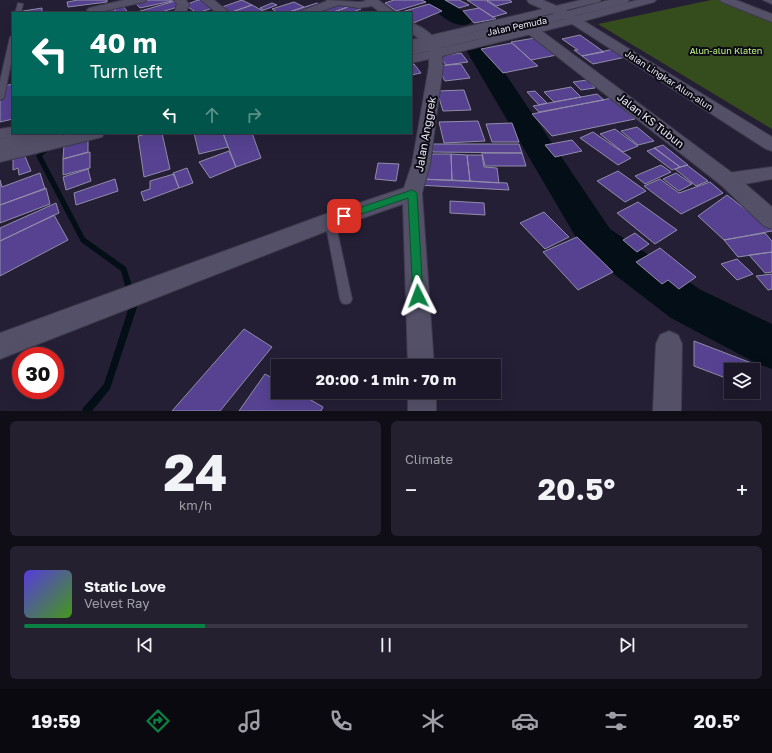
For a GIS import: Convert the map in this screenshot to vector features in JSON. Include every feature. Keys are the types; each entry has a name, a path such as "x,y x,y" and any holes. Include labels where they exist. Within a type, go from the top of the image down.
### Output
{"street":[{"path":"93,10 140,0"},
{"path":"181,6 197,0"},
{"path":"207,0 223,12"},
{"path":"533,0 566,15"},
{"path":"566,15 595,0"},
{"name":"Jalan Pemuda","path":"412,51 530,28 566,15 623,0"},
{"path":"412,58 433,46 566,15 650,0"},
{"path":"726,0 772,18"},
{"path":"308,12 335,1 359,5 373,2 388,12"},
{"name":"Jalan Lingkar Alun-alun","path":"566,15 772,145"},
{"path":"412,28 433,46"},
{"name":"Jalan KS Tubun","path":"530,28 728,180 772,220"},
{"path":"412,44 433,46"},
{"name":"Jalan Anggrek","path":"421,359 412,193 423,149 432,95 433,46"},
{"path":"0,134 12,132"},
{"path":"0,145 50,134"},
{"path":"0,156 92,134"},
{"path":"728,180 772,173"},
{"path":"0,346 330,221 412,193"},
{"path":"667,411 669,344"},
{"path":"422,399 422,411"}],"lane":[{"path":"766,0 772,2"},
{"path":"18,12 20,4"},
{"path":"0,98 12,42"},
{"path":"330,221 346,299"}],"green space":[{"name":"Alun-alun Klaten","path":"711,0 722,0 772,22 772,129 598,24"}],"building":[{"path":"78,0 107,0 107,2 68,7 67,2"},
{"path":"147,0 172,1 140,8 135,3"},
{"path":"198,0 206,0 216,7 196,12 185,5"},
{"path":"242,0 252,5 232,12 227,12 219,8"},
{"path":"394,0 421,0 426,2 396,11 385,3"},
{"path":"445,0 459,0 469,5 459,8"},
{"path":"467,0 485,0 507,13 493,17"},
{"path":"487,0 510,0 512,2 496,6"},
{"path":"175,1 181,6 161,12 137,12"},
{"path":"294,2 304,7 289,12 277,12 272,9"},
{"path":"272,3 277,5 264,10 260,8"},
{"path":"317,3 322,5 304,12 289,12"},
{"path":"340,3 348,7 334,12 317,11"},
{"path":"429,4 442,11 412,24 412,12 401,12"},
{"path":"122,5 127,11 116,12 113,7"},
{"path":"252,5 265,12 232,12"},
{"path":"353,5 361,9 353,12 334,12"},
{"path":"113,7 116,12 94,12"},
{"path":"42,8 42,12 23,11"},
{"path":"479,8 496,19 474,23 463,11"},
{"path":"580,35 604,52 582,56 574,50 578,50 562,39"},
{"path":"535,38 557,55 531,60 511,42"},
{"path":"512,43 538,66 503,73 481,49"},
{"path":"614,49 626,57 593,64 582,56"},
{"path":"461,53 468,62 446,65 440,56"},
{"path":"412,64 414,64 421,73 412,75"},
{"path":"461,64 470,78 445,81 437,66"},
{"path":"587,80 595,88 581,90 573,82"},
{"path":"12,84 12,119 0,122 0,102 4,86"},
{"path":"571,87 581,97 554,102 544,92"},
{"path":"464,90 471,110 443,111 437,91"},
{"path":"535,91 547,103 539,105 527,92"},
{"path":"597,94 604,100 539,112 533,106"},
{"path":"612,98 635,119 552,136 532,114"},
{"path":"478,121 485,141 444,143 439,122"},
{"path":"512,123 519,142 492,142 486,124"},
{"path":"637,127 654,141 638,145 621,131"},
{"path":"615,129 638,146 623,152 600,134"},
{"path":"593,132 631,158 618,165 580,138"},
{"path":"146,134 162,134 170,169 144,177 138,136"},
{"path":"194,134 223,134 228,147 199,154"},
{"path":"223,134 252,134 261,158 236,167"},
{"path":"88,139 88,152 63,159 64,145"},
{"path":"572,140 582,151 555,157 545,145"},
{"path":"431,144 519,144 522,153 433,152"},
{"path":"663,145 688,165 680,167 654,148"},
{"path":"655,148 680,167 672,170 647,151"},
{"path":"229,151 236,167 210,178 199,162"},
{"path":"90,152 90,168 63,175 63,159"},
{"path":"482,153 522,153 526,166 485,166"},
{"path":"24,154 31,171 19,175 18,168 13,170 13,157"},
{"path":"423,154 451,154 452,180 418,179"},
{"path":"451,154 467,155 470,181 452,180"},
{"path":"467,155 482,155 484,167 497,168 499,183 470,181"},
{"path":"378,163 399,164 396,181 375,179"},
{"path":"661,165 671,172 645,184 635,176"},
{"path":"687,165 708,181 696,186 675,169"},
{"path":"187,168 193,183 179,188 173,173"},
{"path":"88,169 91,181 66,190 63,177"},
{"path":"618,171 646,191 625,202 597,181"},
{"path":"40,173 45,189 0,205 0,180 2,187"},
{"path":"676,173 692,184 679,191 663,179"},
{"path":"174,174 179,188 144,201 141,192 150,189 150,181"},
{"path":"115,179 118,191 76,205 74,193"},
{"path":"417,179 507,183 509,190 417,185"},
{"path":"660,179 679,193 710,182 723,193 681,214 644,186"},
{"path":"46,188 50,204 0,223 0,205"},
{"path":"727,195 772,231 724,240 698,216"},
{"path":"450,201 484,203 485,215 450,213"},
{"path":"638,202 677,230 655,244 617,213"},
{"path":"56,203 59,213 0,241 0,228"},
{"path":"544,212 569,237 545,249 520,223"},
{"path":"54,215 68,240 0,276 0,241"},
{"path":"635,233 649,244 637,252 623,240"},
{"path":"765,233 772,241 772,252 738,257 724,240"},
{"path":"577,237 613,272 578,290 543,252"},
{"path":"660,248 696,277 679,289 668,280 662,284 636,262"},
{"path":"772,252 772,272 765,273 749,255"},
{"path":"737,259 753,274 737,280 721,264"},
{"path":"772,274 772,289 768,290 756,276"},
{"path":"244,329 272,347 220,411 172,411"},
{"path":"694,341 751,363 724,363 724,377 694,366"},
{"path":"265,374 271,377 271,399 309,399 323,407 321,411 239,411"}],"waterway":[{"path":"434,0 462,20"},
{"path":"478,50 597,240 686,304 772,347"},
{"path":"46,150 39,156 83,240 124,269 134,304 107,386 86,411"}],"route":[{"path":"344,216 412,193 418,296"}]}
